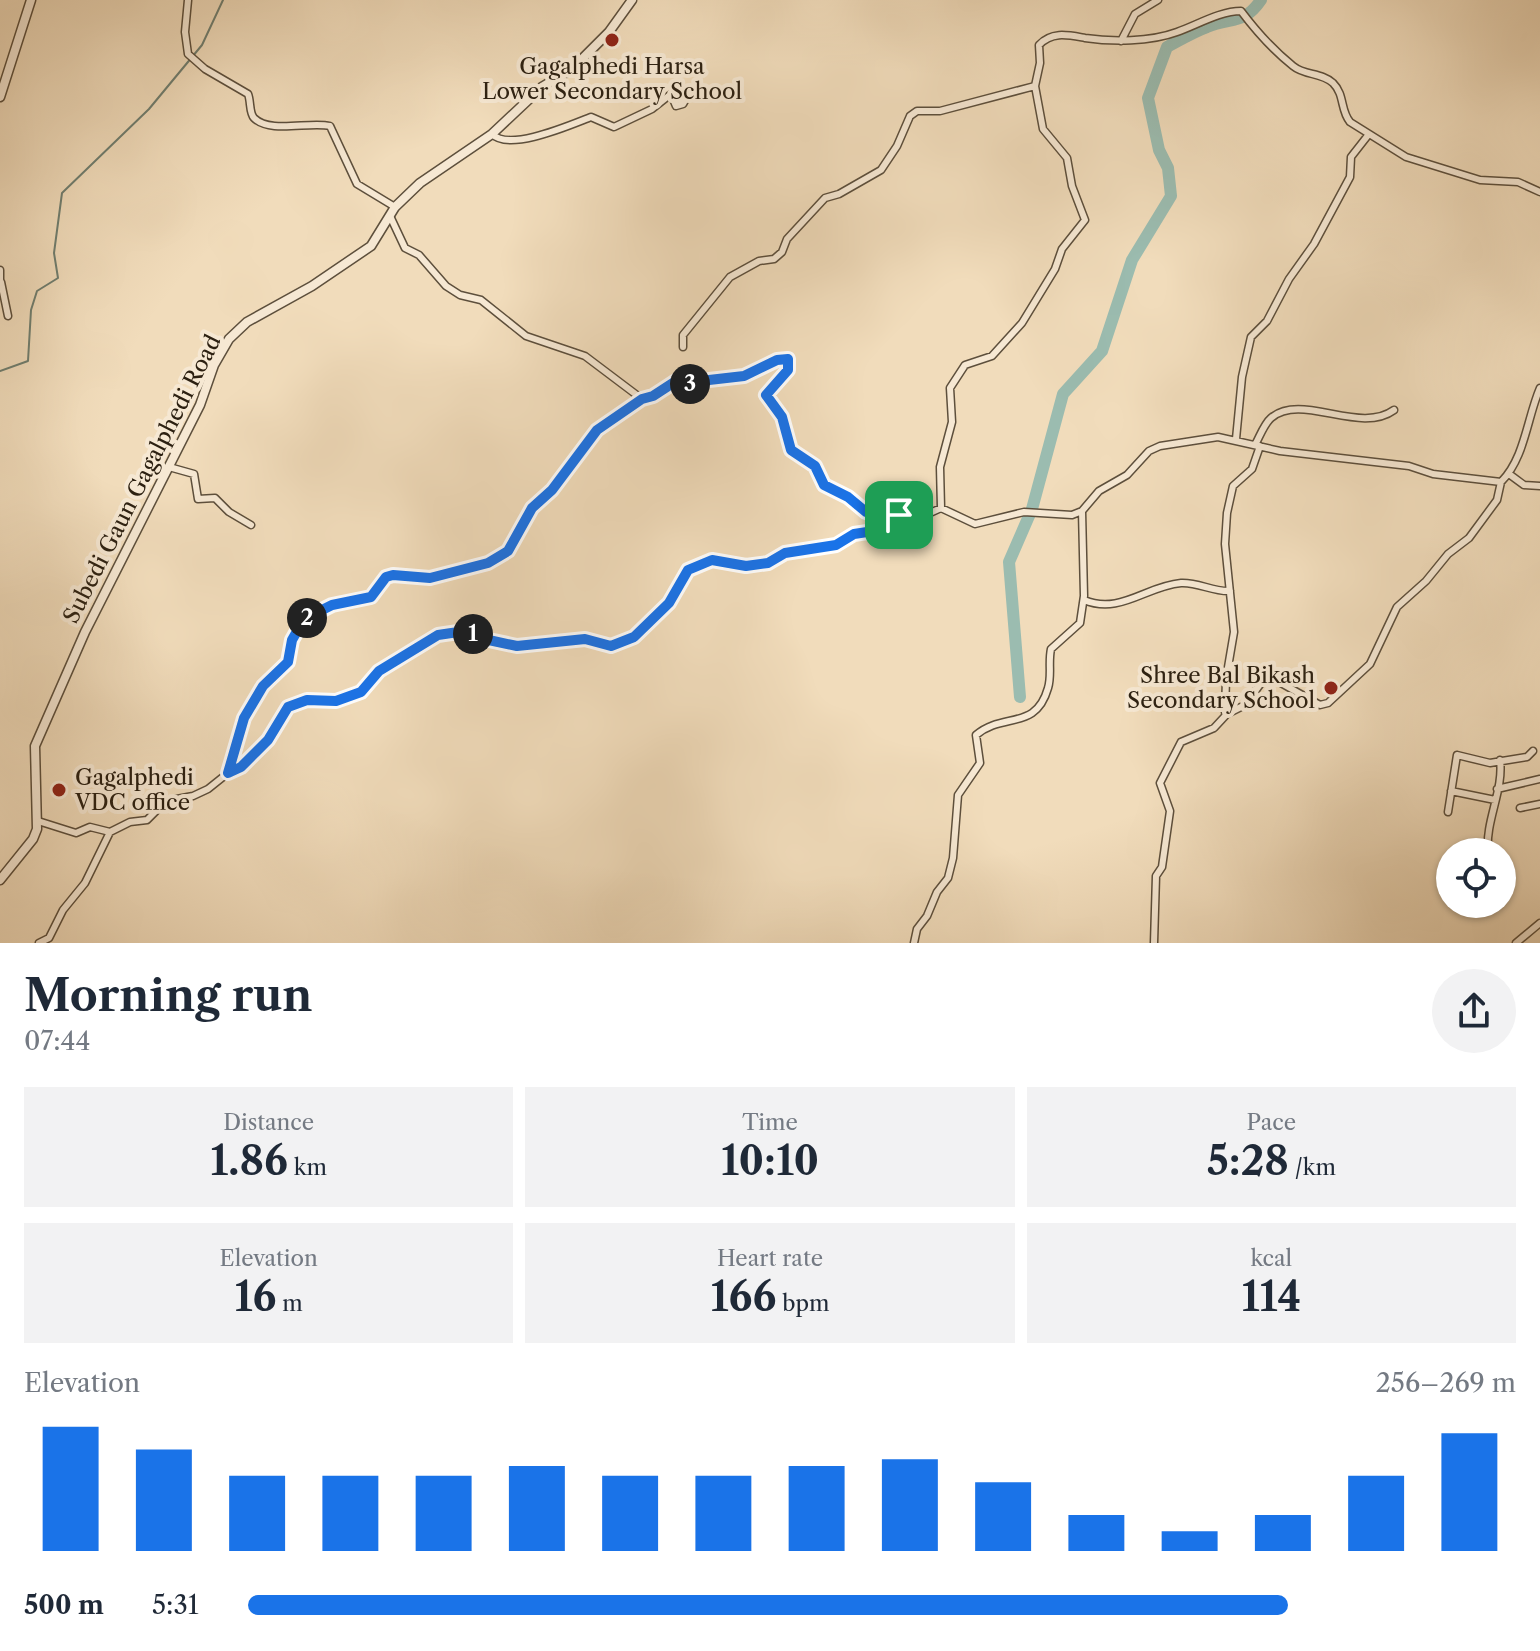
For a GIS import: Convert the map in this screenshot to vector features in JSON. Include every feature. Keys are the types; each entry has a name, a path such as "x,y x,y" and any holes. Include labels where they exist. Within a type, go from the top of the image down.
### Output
{"street":[{"path":"0,97 31,0"},
{"path":"188,0 185,32 188,54 205,69 248,94 251,115 256,120 287,126 330,126 357,184 392,212 405,248 419,255 446,286 460,295 481,300 514,330 585,356 642,399"},
{"name":"Subedi Gaun Gagalphedi Road","path":"38,821 35,746 85,632 200,405 208,378 229,339 247,322 312,286 371,246 392,212 420,183 492,134 542,87 572,69 609,32 632,0"},
{"path":"1121,41 1135,14 1158,0"},
{"path":"941,508 940,467 952,422 950,388 965,365 992,356 1022,323 1055,269 1062,249 1085,220 1072,186 1067,158 1043,129 1035,86 1042,41 1063,34 1121,41 1173,34 1200,22 1241,11 1262,38 1293,66 1329,80 1342,96 1346,117 1406,157 1480,180 1518,182 1540,192"},
{"path":"683,347 683,335 730,277 759,261 774,259 825,198 839,194 881,170 897,146 910,116 917,111 940,111 1035,86"},
{"path":"492,134 503,140 541,136 591,117 614,127 652,109 671,94 676,106 683,104 687,97"},
{"path":"1236,439 1242,377 1251,337 1267,321 1289,279 1314,244 1350,177 1351,157 1369,134"},
{"path":"0,270 8,316"},
{"path":"228,773 244,718 263,686 288,662 292,640 304,619 332,605 371,597 386,577 430,578 497,559 508,551 532,508 552,490 597,430 642,399 653,396 676,381 700,384 744,376 777,360 788,359 788,370 766,395 782,417 791,450 815,466 824,485 880,518 930,513 941,508 975,524 1024,512 1072,515 1082,511 1099,491 1127,475 1155,447 1208,438 1236,439 1257,446 1501,482"},
{"path":"1154,943 1156,876 1165,854 1170,811 1160,783 1181,742 1214,728 1227,714 1249,703 1257,685 1264,679 1272,678 1320,705 1328,703 1361,675 1379,652 1397,607 1426,581 1448,554 1463,545 1497,500 1501,482 1517,462 1530,411 1540,388"},
{"path":"1227,714 1226,679 1234,632 1225,544 1233,486 1252,469 1257,446 1271,418 1291,408 1355,418 1382,416 1394,410"},
{"path":"169,467 194,474 198,499 215,498 229,512 251,525"},
{"path":"1509,474 1524,485 1540,486"},
{"path":"914,943 917,929 951,870 958,795 980,763 976,735 1002,723 1029,716 1042,706 1052,672 1051,649 1077,629 1084,600 1082,511"},
{"path":"39,943 49,938 63,910 85,883 110,832 130,822 147,820 166,801 193,796 241,767 268,740 288,707 307,700 336,701 361,692 379,671 438,635 465,631 484,639 517,646 585,639 611,646 634,637 669,603 688,570 712,560 746,566 768,563 785,553 836,545 854,534 887,529 899,515"},
{"path":"1084,600 1096,605 1119,604 1178,583 1230,591"},
{"path":"1448,812 1457,755 1483,763 1527,757 1533,751"},
{"path":"1490,838 1500,760"},
{"path":"1497,789 1540,779"},
{"path":"1451,791 1495,800"},
{"path":"1520,808 1540,804"},
{"path":"0,880 33,839 38,821 72,833 90,827 110,832"},
{"path":"1516,943 1540,923"}],"waterway":[{"path":"0,371 28,361 31,310 37,291 58,278 54,253 62,193 149,109 202,45 223,0"},
{"path":"1020,697 1009,562 1032,509 1063,394 1102,351 1132,260 1171,196 1168,168 1159,150 1148,98 1167,47 1202,29 1243,17 1261,0"}],"place":[{"name":"Gagalphedi Harsa Lower Secondary School","path":"612,40"},
{"name":"Shree Bal Bikash Secondary School","path":"1331,688"},
{"name":"Gagalphedi VDC office","path":"59,790"}],"route":[{"path":"782,358 788,359 788,370 772,384 766,395 778,408 791,450 815,466 824,485 848,497 866,512 880,518 899,515 887,529 854,534 836,545 785,553 768,563 746,566 712,560 688,570 669,603 634,637 611,646 585,639 517,646 484,639 465,631 438,635 379,671 361,692 336,701 307,700 288,707 268,740 241,767 228,773 230,757 244,718 263,686 288,662 292,640 304,619 332,605 371,597 386,577 412,575 430,578 497,559 508,551 532,508 552,490 597,430 614,415 676,381 692,385 744,376 782,358"}]}
